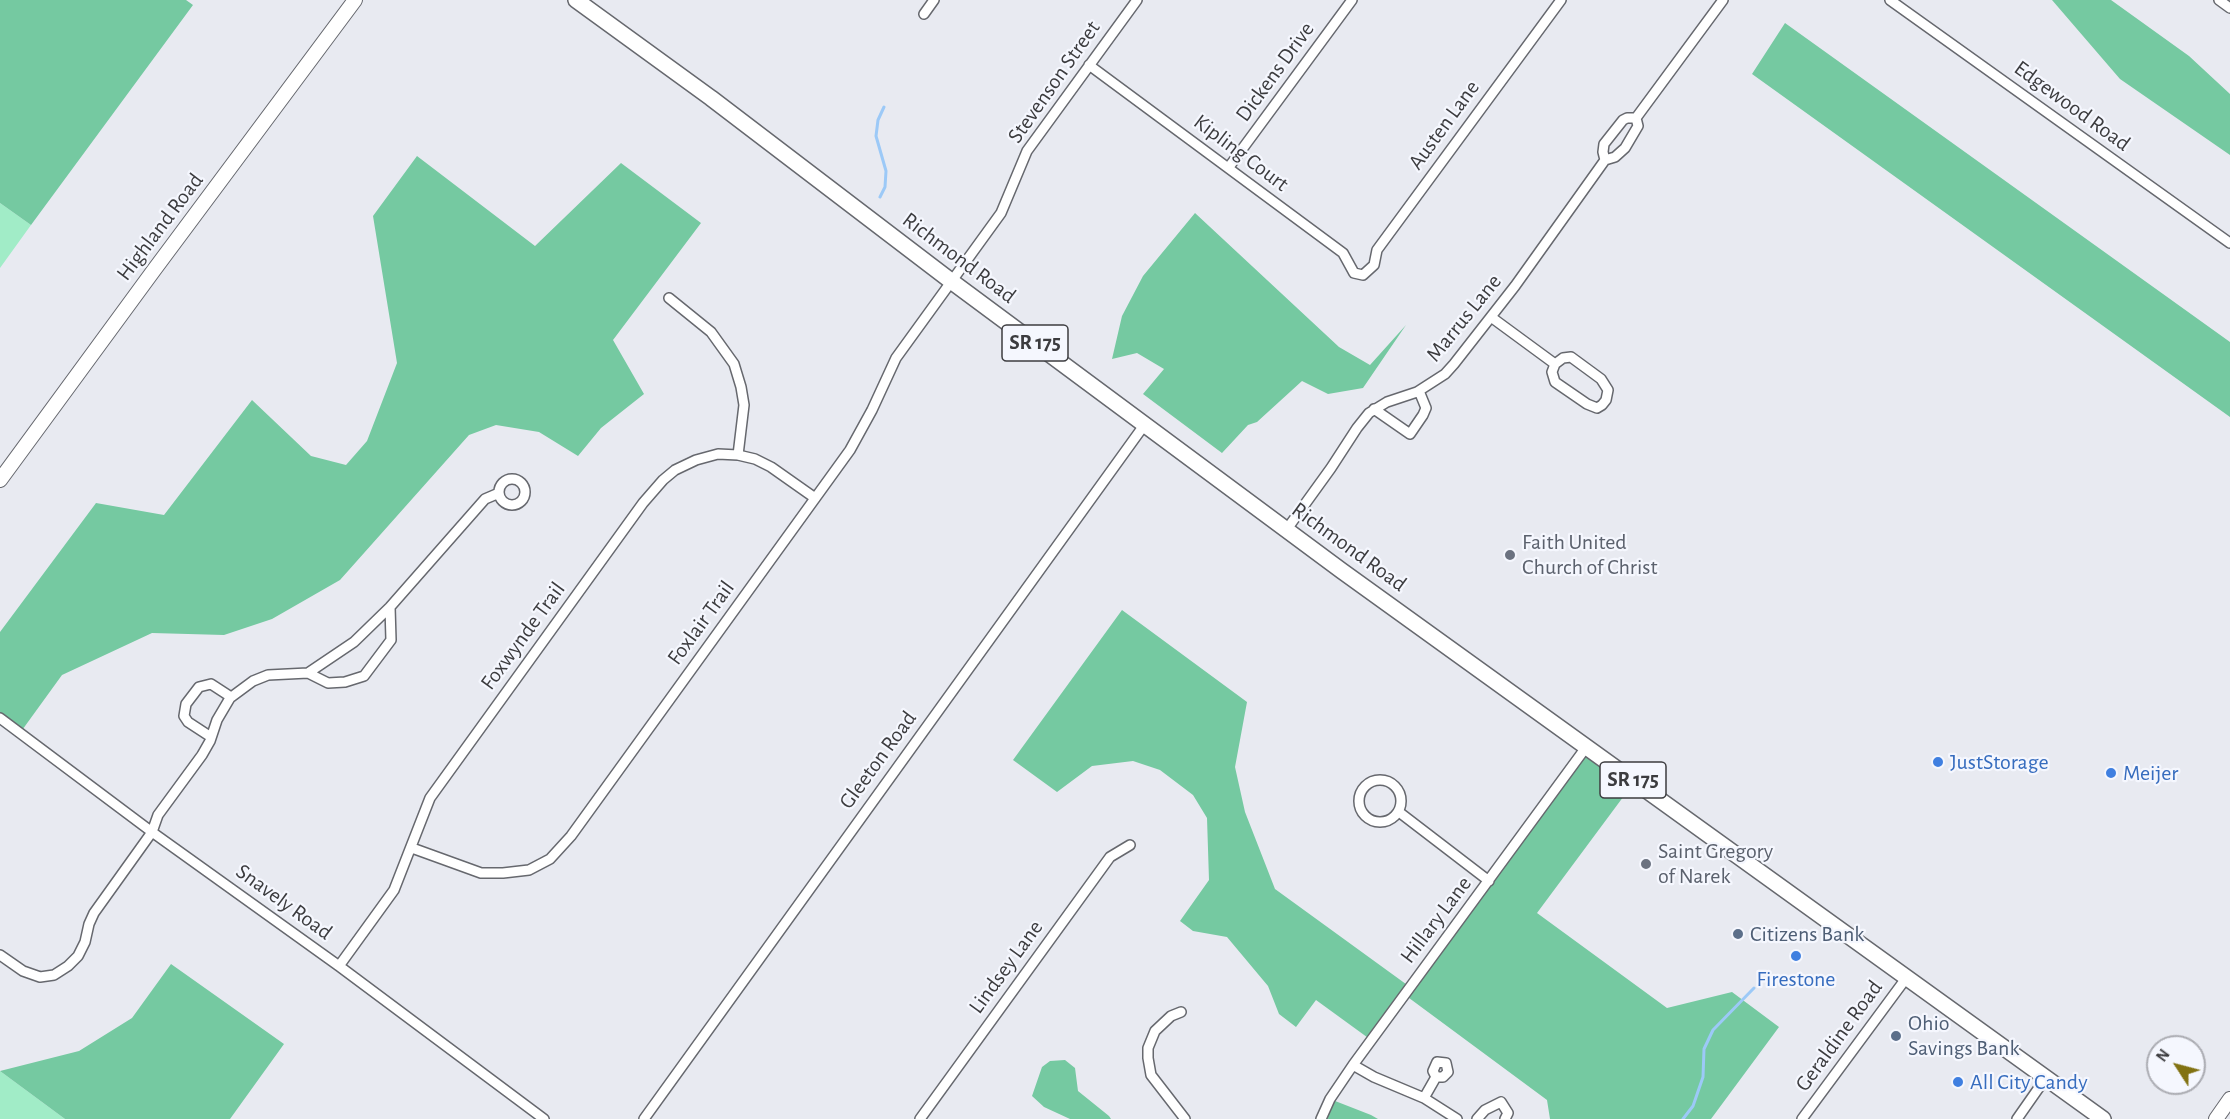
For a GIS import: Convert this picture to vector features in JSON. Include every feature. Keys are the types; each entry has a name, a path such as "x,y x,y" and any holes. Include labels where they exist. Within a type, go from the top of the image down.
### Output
{"main road":[{"name":"Richmond Road","path":"576,0 711,98 951,281 1380,599 2103,1119"}],"street":[{"name":"Highland Road","path":"0,480 355,0"},
{"path":"924,14 934,0"},
{"name":"Stevenson Street","path":"951,281 1001,213 1027,151 1137,0"},
{"name":"Dickens Drive","path":"1229,167 1352,0"},
{"name":"Austen Lane","path":"1364,275 1374,265 1377,250 1561,0"},
{"path":"1636,118 1723,0"},
{"name":"Edgewood Road","path":"1890,0 2230,243"},
{"path":"2219,0 2230,8"},
{"name":"Kipling Court","path":"1089,65 1343,253 1354,273 1364,275"},
{"name":"Marrus Lane","path":"1287,530 1357,428 1374,409 1419,391 1445,374 1579,199 1605,160 1616,157 1629,142 1638,126 1636,118 1623,120 1605,144 1603,152 1605,160"},
{"name":"Foxlair Trail","path":"412,848 481,873 529,870 550,860 571,836 850,450 896,358 951,281"},
{"path":"669,298 711,332 734,364 744,405 738,455"},
{"path":"1491,316 1555,364"},
{"path":"1571,357 1601,379 1608,390 1606,400 1597,408 1587,404 1556,382 1552,372 1555,364 1563,358 1571,357"},
{"path":"1374,409 1410,434 1426,408 1419,391"},
{"name":"Gleeton Road","path":"644,1119 1145,424"},
{"name":"Foxwynde Trail","path":"339,966 394,890 430,798 653,491 675,470 696,460 718,454 755,459 771,467 815,498"},
{"path":"308,673 354,642 390,607 485,499 499,493"},
{"path":"0,955 23,971 40,977 54,975 68,966 78,956 85,942 94,913 152,832 158,814 202,755 217,720 231,697 253,681 268,675 308,673 328,683 345,682 364,676 391,640 390,607"},
{"path":"211,737 188,722 184,716 186,704 204,684 217,686 231,697"},
{"name":"Snavely Road","path":"0,718 544,1119"},
{"name":"Hillary Lane","path":"1321,1119 1330,1099 1353,1065 1587,746"},
{"path":"1382,780 1391,783 1401,797 1398,812 1386,822 1369,819 1363,814 1360,806 1362,791 1374,781 1382,780"},
{"path":"1398,812 1489,881"},
{"name":"Lindsey Lane","path":"920,1119 1110,857 1130,845"},
{"name":"Geraldine Road","path":"1802,1119 1907,977"},
{"path":"1181,1012 1171,1016 1155,1031 1148,1048 1148,1058 1152,1075 1185,1119"},
{"path":"1353,1065 1374,1077 1424,1098 1456,1119"},
{"path":"1424,1098 1436,1077"},
{"path":"2017,1119 2045,1079"},
{"path":"2216,1119 2230,1099"},
{"path":"1477,1119 1485,1110 1501,1102 1508,1113 1505,1119"}],"green space":[{"path":"0,0 186,0 193,5 31,225 0,203"},
{"path":"2052,0 2111,0 2189,56 2230,94 2230,155 2120,79"},
{"path":"1785,23 2230,342 2230,417 1752,74"},
{"path":"417,156 535,246 621,163 701,223 613,340 644,394 601,428 578,456 539,432 496,425 469,435 340,580 272,619 224,635 152,633 62,675 20,733 0,718 0,632 96,503 164,515 252,400 311,456 346,465 367,441 397,363 373,216"},
{"path":"0,203 31,225 0,268"},
{"path":"1195,213 1339,347 1370,365 1406,325 1363,388 1328,394 1302,381 1257,422 1248,425 1222,453 1143,394 1164,369 1137,353 1112,359 1122,316 1143,276"},
{"path":"1122,610 1247,702 1235,767 1245,812 1275,889 1410,987 1587,746 1635,781 1537,913 1667,1008 1732,992 1779,1027 1711,1119 1550,1119 1547,1100 1405,995 1371,1040 1316,1000 1296,1027 1279,1014 1268,986 1227,937 1193,931 1180,921 1209,880 1207,818 1193,795 1160,770 1133,761 1092,766 1057,792 1013,760"},
{"path":"171,964 284,1044 230,1119 65,1119 0,1071 79,1051 132,1018"},
{"path":"1065,1060 1075,1068 1078,1091 1111,1119 1070,1119 1044,1107 1032,1096 1042,1067 1050,1061"},
{"path":"0,1071 65,1119 0,1119"},
{"path":"1330,1099 1371,1115 1378,1119 1321,1119"}],"waterway":[{"path":"880,197 885,187 886,171 876,136 878,120 884,107"},
{"path":"1683,1119 1693,1106 1703,1077 1704,1049 1713,1030 1754,988"}],"place":[{"name":"Faith United Church of Christ","path":"1510,555"},
{"name":"JustStorage","path":"1938,762"},
{"name":"Meijer","path":"2111,773"},
{"name":"Saint Gregory of Narek","path":"1646,864"},
{"name":"Citizens Bank","path":"1738,934"},
{"name":"Firestone","path":"1796,956"},
{"name":"Ohio Savings Bank","path":"1896,1036"},
{"name":"All City Candy","path":"1958,1082"}]}
